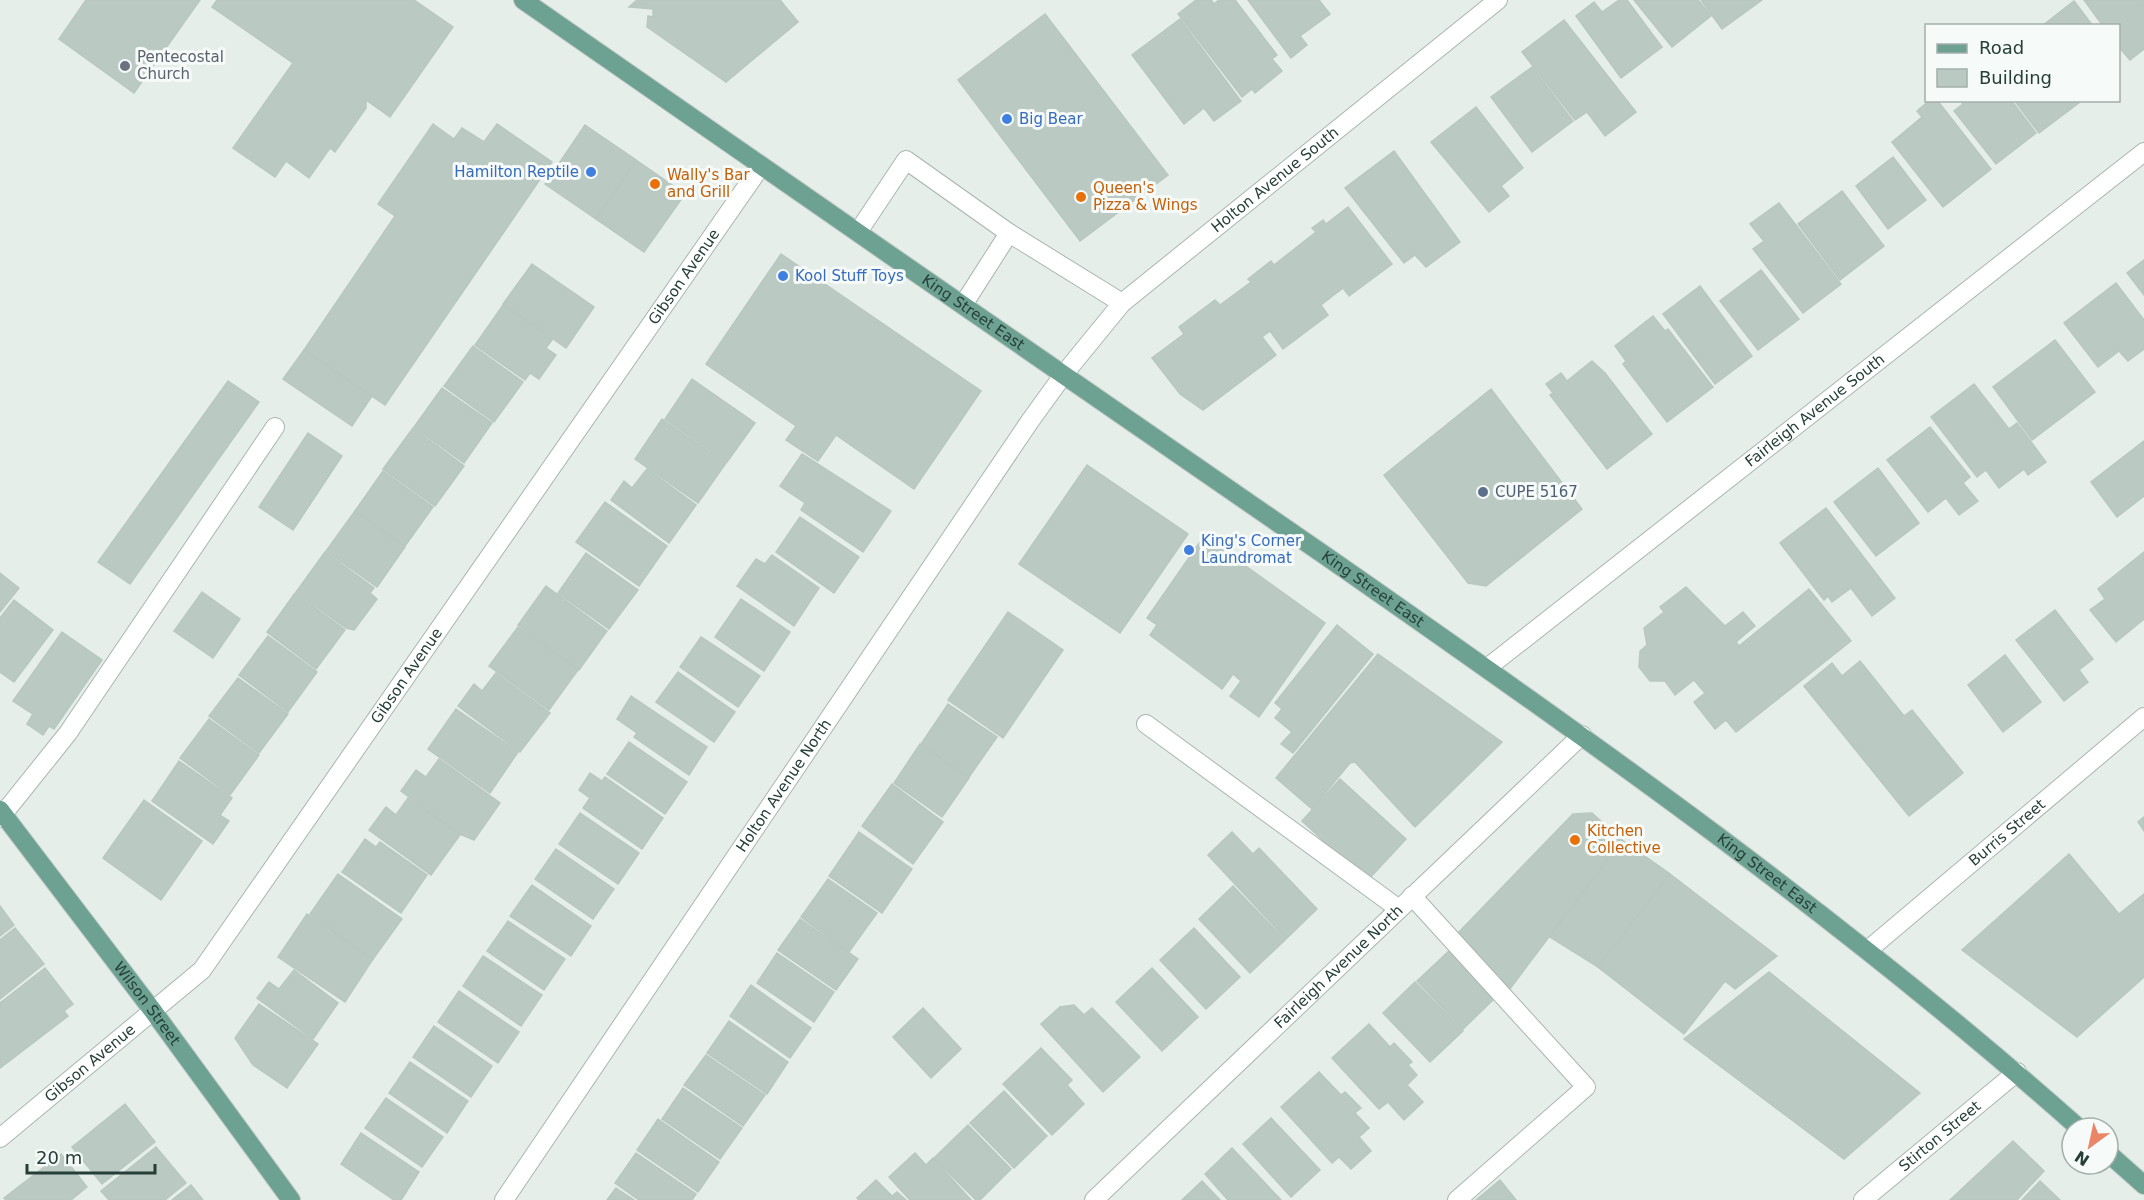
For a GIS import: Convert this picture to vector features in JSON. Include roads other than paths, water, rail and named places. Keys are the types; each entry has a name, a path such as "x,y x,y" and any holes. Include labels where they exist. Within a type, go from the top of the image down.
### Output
{"main road":[{"name":"King Street East","path":"526,0 761,166 1582,735 1868,950 2017,1072 2066,1116"},
{"name":"Wilson Street","path":"1,814 153,1011 291,1200"},
{"path":"2120,1164 2144,1185"}],"street":[{"name":"Holton Avenue South","path":"1064,374 1122,303 1498,0"},
{"name":"Fairleigh Avenue South","path":"1487,668 2144,152"},
{"path":"858,232 906,160 1009,232 1122,303"},
{"name":"Gibson Avenue","path":"0,1137 202,970 761,166"},
{"path":"963,305 1009,232"},
{"name":"Holton Avenue North","path":"504,1200 1064,374"},
{"path":"1,814 68,733 275,427"},
{"name":"Burris Street","path":"1868,950 2144,717"},
{"path":"1146,724 1406,903 1586,1087 1457,1200"},
{"name":"Fairleigh Avenue North","path":"1094,1200 1582,735"},
{"name":"Stirton Street","path":"1863,1200 2017,1072"}],"place":[{"name":"Pentecostal Church","path":"125,66"},
{"name":"Big Bear","path":"1007,119"},
{"name":"Hamilton Reptile","path":"591,172"},
{"name":"Wally's Bar and Grill","path":"655,184"},
{"name":"Queen's Pizza & Wings","path":"1081,197"},
{"name":"Kool Stuff Toys","path":"783,276"},
{"name":"CUPE 5167","path":"1483,492"},
{"name":"King's Corner Laundromat","path":"1189,550"},
{"name":"Kitchen Collective","path":"1575,840"}]}
